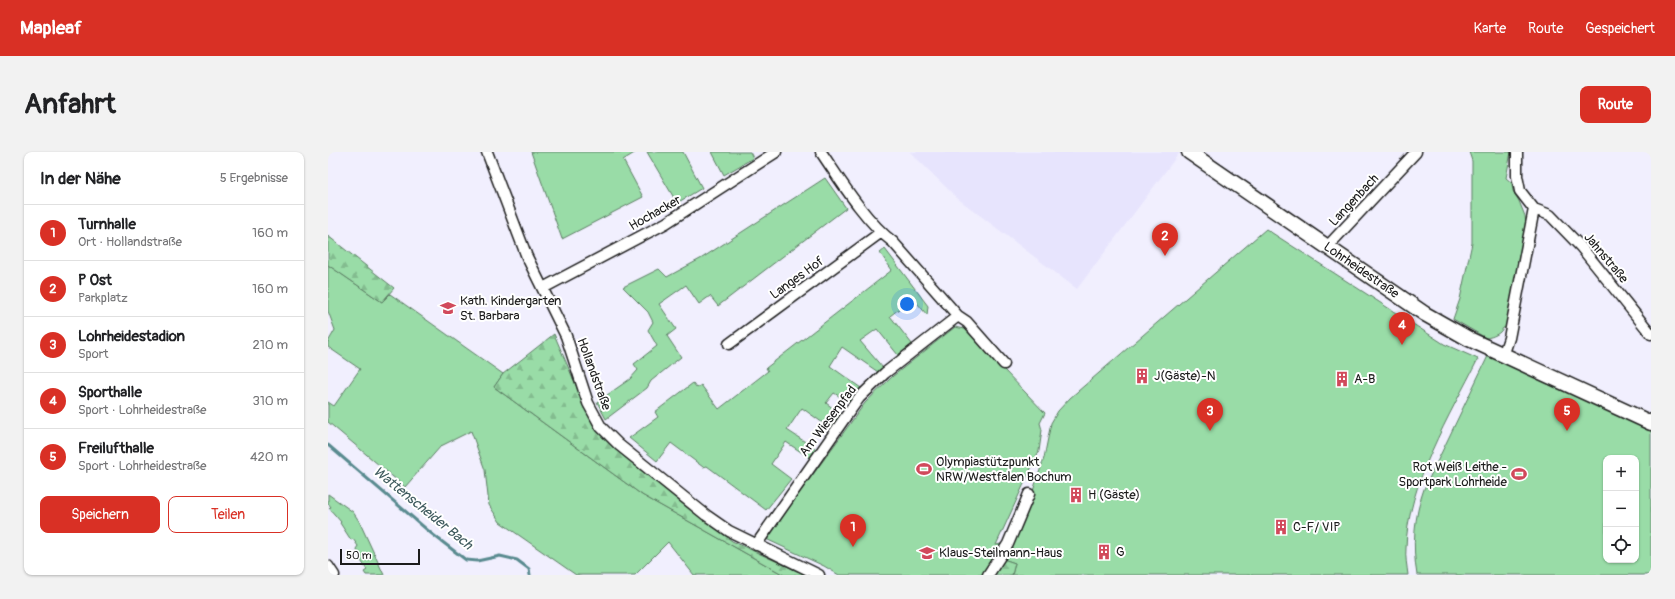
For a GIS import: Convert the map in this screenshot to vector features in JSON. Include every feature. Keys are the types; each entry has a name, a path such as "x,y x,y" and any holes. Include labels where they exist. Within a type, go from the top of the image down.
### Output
{"street":[{"name":"Hollandstraße","path":"487,152 528,257 566,336 588,403 601,427 619,445 706,515 729,531 819,575"},
{"name":"Hochacker","path":"543,288 666,223 776,152"},
{"path":"821,152 843,185 880,233 893,242 958,316 967,322 1004,364"},
{"name":"Lohrheidestraße","path":"1189,152 1425,314 1470,340 1503,356 1651,423"},
{"name":"Langenbach","path":"1327,248 1416,152"},
{"name":"Jahnstraße","path":"1517,152 1517,176 1520,191 1534,209 1550,215 1581,247 1651,334"},
{"path":"1503,356 1509,338 1534,209"},
{"name":"Langes Hof","path":"729,344 880,233"},
{"name":"Am Wiesenpfad","path":"756,545 859,398 885,374 958,316"},
{"path":"988,575 1008,544 1029,494"},
{"path":"328,566 334,575"}],"shaded area":[{"path":"910,152 1180,152 1077,289 957,198"}],"green space":[{"path":"531,152 636,152 623,160 643,197 562,239"},
{"path":"647,152 683,152 702,188 677,203"},
{"path":"712,152 750,152 753,158 724,175"},
{"path":"1469,152 1511,152 1506,178 1512,183 1513,191 1525,216 1526,225 1506,328 1503,328 1496,335 1486,338 1453,319 1460,299 1472,243 1472,161"},
{"path":"825,178 846,208 718,306 710,296 699,304 686,285 659,304 676,329 667,336 681,357 651,381 647,388 606,419 597,402 630,379 638,370 634,364 657,346 648,330 653,322 648,312 623,287 659,269 667,277 702,258"},
{"path":"1266,229 1444,344 1478,359 1443,427 1422,475 1408,524 1406,558 1408,575 1012,575 1015,563 1003,559 1023,521 1044,458 1051,423 1058,411 1070,398"},
{"path":"328,236 394,288 382,302 328,265"},
{"path":"885,249 928,306 927,315 913,298 890,316 912,344 898,355 877,329 860,341 883,368 878,372 842,347 830,366 861,388 849,402 834,393 826,403 841,414 830,428 802,408 787,430 816,449 810,458 786,442 771,464 791,479 766,510 707,466 703,467 671,443 657,461 629,438 658,417 655,412 693,383 697,388 701,385 719,409 768,371 766,368 892,270 880,253"},
{"path":"328,265 382,302 390,294 503,374 494,387 642,495 784,575 694,575 668,542 635,575 576,575 500,522 489,505 485,470 471,431 441,446 405,487 328,422 328,402 334,406 360,369 328,347 328,342 335,330 328,311"},
{"name":"Olympiastützpunkt NRW/Westfalen Bochum","path":"955,327 965,329 1045,413 1040,423 1042,430 1039,451 996,545 1006,543 985,575 839,575 824,566 766,539 865,403 893,376"},
{"path":"554,334 593,425 606,440 732,541 806,575 784,575 642,495 494,387 503,374"},
{"name":"Rot Weiß Leithe - Sportpark Lohrheide","path":"1488,356 1651,429 1651,575 1417,575 1414,542 1416,521 1424,489"},
{"path":"328,494 353,512 359,521 384,575 366,575 364,572 367,570 360,559 362,557 356,549 358,546 353,539 351,540 340,523 341,522 329,508 331,507 328,503"},
{"path":"1003,559 1015,563 1012,575 991,575"}],"waterway":[{"name":"Wattenscheider Bach","path":"328,445 432,534 466,560 477,561 500,556 517,560 529,569 530,575"}],"place":[{"name":"P Ost","path":"1165,256"},
{"name":"Kath. Kindergarten St. Barbara","path":"448,308"},
{"name":"Sporthalle","path":"1402,345"},
{"name":"J(Gäste)-N","path":"1142,376"},
{"name":"A-B","path":"1342,379"},
{"name":"Lohrheidestadion","path":"1210,431"},
{"name":"Freilufthalle","path":"1567,431"},
{"name":"Olympiastützpunkt NRW/Westfalen Bochum","path":"924,469"},
{"name":"Rot Weiß Leithe - Sportpark Lohrheide","path":"1519,474"},
{"name":"H (Gäste)","path":"1076,495"},
{"name":"C-F/ VIP","path":"1281,527"},
{"name":"Turnhalle","path":"853,547"},
{"name":"G","path":"1104,552"},
{"name":"Klaus-Steilmann-Haus","path":"927,553"}]}
